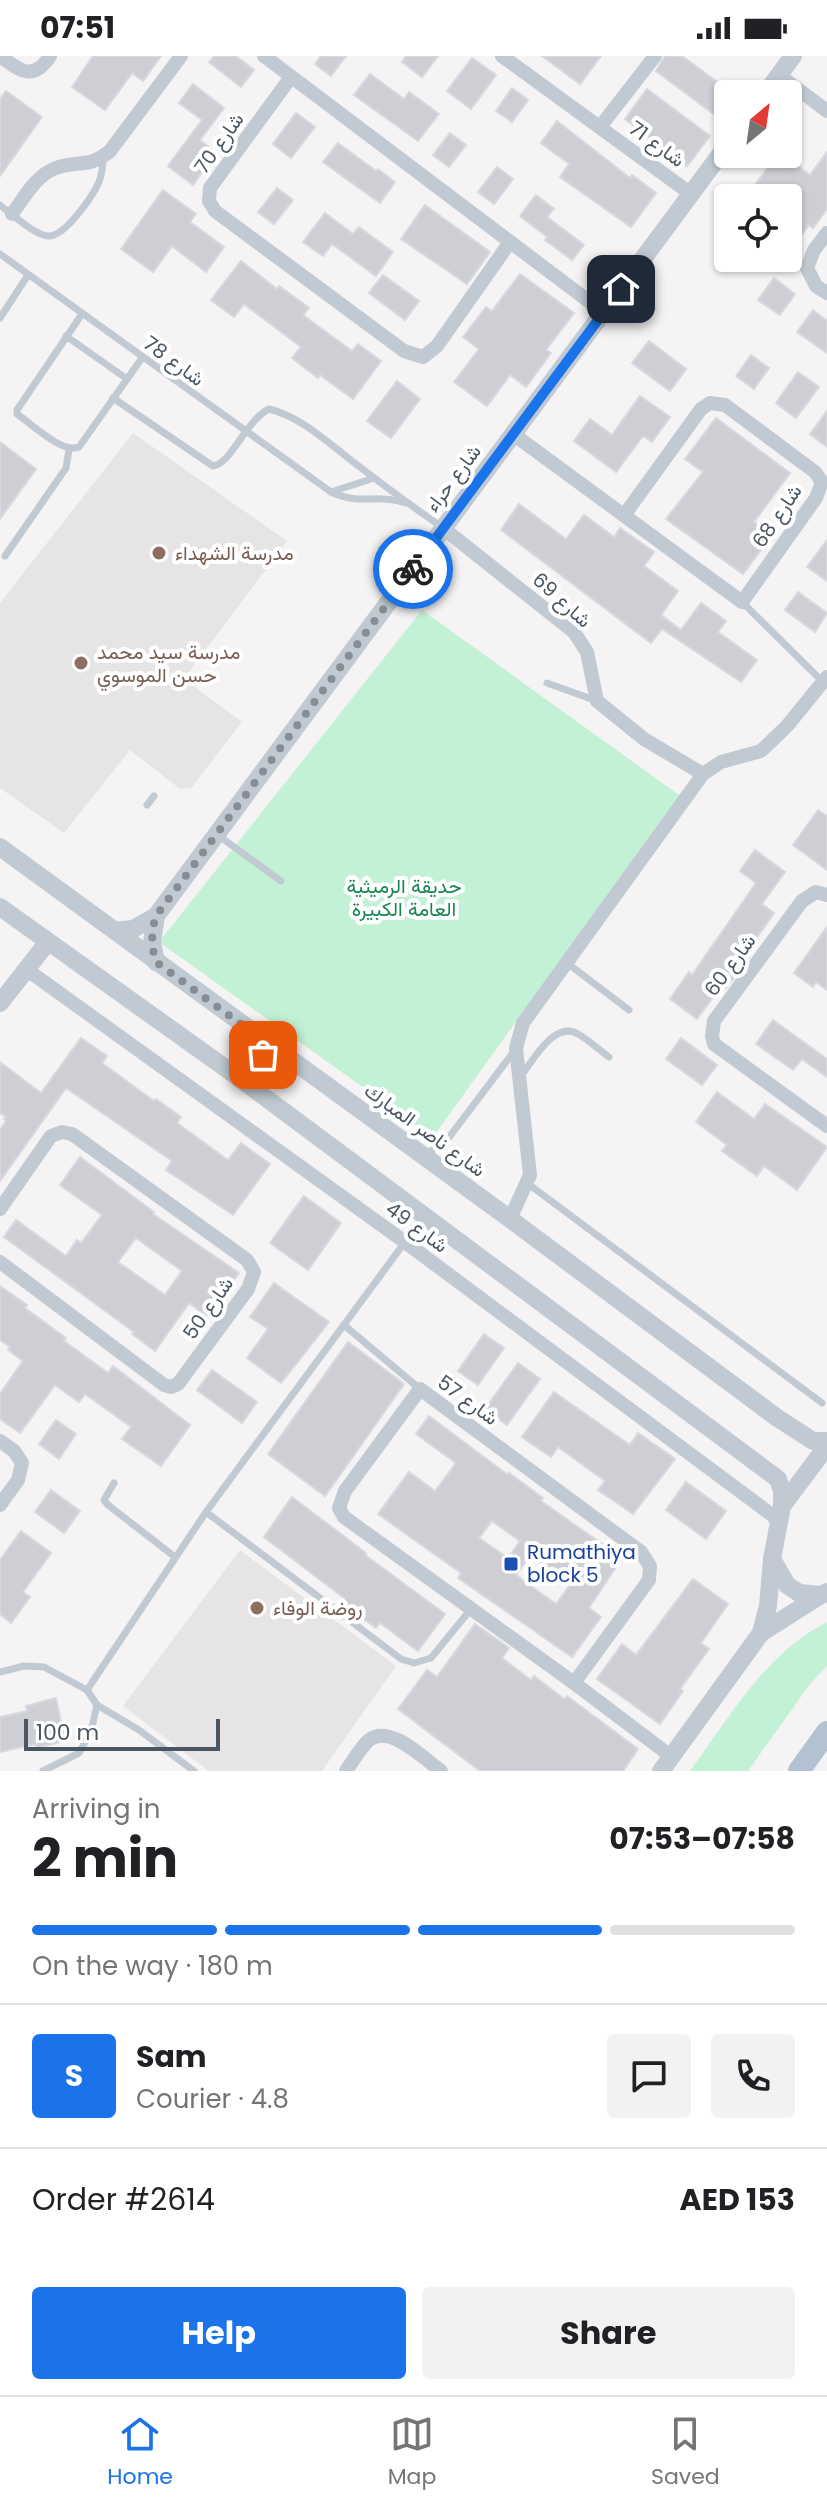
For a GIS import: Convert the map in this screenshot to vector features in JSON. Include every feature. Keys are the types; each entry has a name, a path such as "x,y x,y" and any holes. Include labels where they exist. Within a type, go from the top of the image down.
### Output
{"main road":[{"path":"799,1771 827,1732"}],"street":[{"path":"0,56 29,73 42,69 50,56"},
{"path":"6,209 53,169 64,165 85,165 103,157 181,56"},
{"path":"264,56 603,312"},
{"name":"شارع 71","path":"502,56 691,194"},
{"name":"شارع 71","path":"600,127 655,56"},
{"path":"775,80 793,56"},
{"path":"779,75 827,111"},
{"name":"شارع 70","path":"291,77 210,188 209,201 215,211 404,351 423,357 437,346 510,242"},
{"name":"شارع حراء","path":"156,916 714,163"},
{"path":"827,233 814,250 807,268 816,286 827,293"},
{"name":"شارع 68","path":"625,514 701,409 710,403 725,405 815,472 824,482 816,498 742,602"},
{"path":"513,434 742,602"},
{"name":"شارع 69","path":"443,528 574,632 587,652 597,701"},
{"path":"510,1219 527,1183 530,1166 516,1048 523,1023 703,774 721,762 761,751 787,726 825,679"},
{"path":"597,701 644,739 703,774"},
{"name":"شارع ناصر المبارك","path":"0,847 776,1417 813,1441 827,1444"},
{"name":"شارع 60","path":"827,895 816,892 802,901 714,1021 712,1036 714,1044 827,1126"},
{"path":"0,907 231,1072 778,1479 782,1491 780,1515 768,1606 761,1633 666,1764"},
{"path":"115,931 133,929 156,916"},
{"path":"156,916 152,942 156,962"},
{"path":"0,1003 47,943"},
{"name":"شارع 49","path":"26,969 405,1242 772,1515 780,1515"},
{"path":"231,1072 250,1070 263,1055 264,1041"},
{"name":"شارع 50","path":"0,1209 51,1136 62,1132 72,1134 247,1260 254,1272 248,1289 178,1384 171,1387 164,1385 0,1262"},
{"name":"شارع 57","path":"574,1683 649,1580 650,1566 641,1552 420,1389 345,1491 339,1508 344,1517 574,1683 666,1764"},
{"path":"0,1441 14,1451 22,1463 18,1480 0,1505"},
{"path":"780,1515 827,1444"},
{"path":"772,1559 787,1585 799,1593 824,1593"},
{"path":"761,1633 824,1593"},
{"path":"346,1771 368,1741 380,1734 392,1735 441,1771"}],"lane":[{"path":"6,209 43,235 61,233 96,187 102,173 103,157"},
{"name":"شارع 78","path":"0,254 331,492 359,501 380,498 406,503"},
{"path":"0,318 28,275"},
{"path":"69,450 17,414 17,410 82,314"},
{"path":"66,336 127,379"},
{"path":"69,450 79,447 142,358"},
{"name":"شارع 78","path":"113,398 213,466 223,463 259,414 269,409 281,412 307,426 443,528"},
{"path":"5,556 66,468 69,450"},
{"path":"331,492 374,478"},
{"path":"742,602 825,679"},
{"path":"547,683 597,701"},
{"path":"147,805 154,796"},
{"path":"217,834 281,881"},
{"path":"567,963 629,1010"},
{"path":"520,1078 554,1035 565,1031 577,1033 609,1057"},
{"path":"421,1155 444,1144 516,1048"},
{"path":"527,1183 822,1403"},
{"path":"87,1690 206,1512 405,1242"},
{"path":"344,1325 420,1389"},
{"path":"114,1483 104,1496 108,1505 175,1557"},
{"path":"206,1512 401,1659 414,1663 431,1658 471,1609"},
{"path":"0,1672 24,1666 44,1667 87,1690 97,1705 139,1730 194,1771"},
{"path":"43,1771 79,1753 91,1731 97,1705"}],"shaded area":[{"path":"133,433 287,541 184,679 242,722 191,788 180,789 130,750 64,833 0,788 0,603"},
{"name":"روضة الوفاء","path":"240,1550 396,1666 322,1771 209,1771 123,1706"}],"green space":[{"name":"حديقة الرميثية العامة الكبيرة","path":"422,610 679,795 433,1137 159,942"},
{"path":"827,1622 827,1666 810,1684 748,1771 690,1771 767,1669 805,1635"}],"building":[{"path":"93,56 161,56 143,81 132,73 105,110 72,87"},
{"path":"214,56 236,56 254,70 241,87 209,62"},
{"path":"321,56 346,56 331,76 315,64"},
{"path":"406,56 438,56 422,77 402,62"},
{"path":"542,56 601,56 580,84"},
{"path":"665,56 682,56 714,80 714,114 656,71"},
{"path":"472,58 496,75 471,109 447,91"},
{"path":"370,74 404,99 409,92 439,114 418,141 354,95"},
{"path":"193,84 224,108 200,140 216,153 193,185 168,166 202,120 179,103"},
{"path":"512,88 528,100 512,122 496,111"},
{"path":"647,89 710,136 687,166 625,119"},
{"path":"6,91 42,117 0,176 0,99"},
{"path":"296,113 315,127 291,158 273,144"},
{"path":"557,121 630,178 632,175 656,193 631,227 560,177 569,164 541,143"},
{"path":"450,133 466,145 449,167 433,155"},
{"path":"338,143 395,182 380,203 323,162"},
{"path":"827,152 827,209 813,228 809,225 802,234 802,184 756,184 768,168 801,168 810,175"},
{"path":"497,167 513,179 494,204 478,192"},
{"path":"277,188 293,200 274,224 258,212"},
{"path":"163,190 196,214 190,222 224,247 206,272 172,246 153,272 121,249"},
{"path":"536,195 554,209 547,217 584,245 572,260 520,216"},
{"path":"425,205 490,252 467,284 401,239"},
{"path":"325,213 353,234 359,227 393,252 376,276 332,244 323,256 303,242"},
{"path":"241,261 277,289 279,286 309,308 303,315 352,351 358,344 381,361 353,399 292,358 301,347 244,304 234,317 211,300"},
{"path":"520,274 574,313 546,350 551,353 526,387 510,375 487,406 454,382 479,349 463,337 486,307 492,311"},
{"path":"383,275 419,301 405,320 369,293"},
{"path":"774,278 795,294 780,315 758,300"},
{"path":"813,310 827,321 827,353 797,332"},
{"path":"649,341 686,369 670,391 632,363"},
{"path":"751,355 769,368 754,389 736,376"},
{"path":"798,372 819,387 796,418 776,403"},
{"path":"397,381 420,399 391,438 367,421"},
{"path":"640,396 670,417 652,442 643,436 616,472 574,441 590,419 612,435"},
{"path":"827,411 827,447 810,434"},
{"path":"716,418 790,473 754,522 772,535 743,574 666,519 703,472 685,459"},
{"path":"0,442 36,469 0,519"},
{"path":"519,504 566,539 584,515 614,537 620,528 654,552 644,566 678,591 661,615 681,630 701,603 726,621 718,632 757,660 741,682 662,629 651,643 501,530"},
{"path":"827,540 827,581 807,567"},
{"path":"798,592 827,613 815,632 785,610"},
{"path":"818,810 827,816 827,870 793,845"},
{"path":"755,850 785,872 762,904 774,913 746,953 750,956 726,988 722,985 697,1019 670,999 689,972 692,975 756,883 740,871"},
{"path":"827,927 827,990 816,982 813,987 794,973"},
{"path":"773,1020 827,1059 827,1077 802,1059 793,1070 756,1044"},
{"path":"81,1038 107,1056 102,1063 181,1117 177,1123 228,1160 241,1143 270,1164 233,1215 166,1170 172,1161 66,1088 0,1181 0,1130 6,1117 0,1113 0,1062 41,1093"},
{"path":"681,1038 717,1065 702,1085 666,1059"},
{"path":"717,1092 754,1119 765,1104 827,1147 797,1190 764,1166 757,1176 722,1151 727,1145 696,1122"},
{"path":"80,1157 153,1214 239,1273 207,1316 189,1303 155,1351 132,1334 134,1332 4,1237 16,1220 66,1256 77,1240 81,1243 102,1215 60,1185","holes":["136,1238 182,1271 165,1295 118,1262"]},
{"path":"304,1196 341,1223 308,1270 270,1243"},
{"path":"274,1283 329,1322 281,1383 247,1358 268,1329 250,1317"},
{"path":"0,1286 66,1338 64,1341 108,1373 113,1366 190,1425 161,1466 122,1439 131,1427 85,1394 79,1402 55,1385 20,1433 0,1419 0,1394 23,1361 0,1340"},
{"path":"484,1334 504,1348 478,1385 458,1371"},
{"path":"348,1342 404,1384 325,1496 268,1454"},
{"path":"518,1363 540,1379 507,1425 485,1409"},
{"path":"212,1370 257,1402 242,1423 197,1390"},
{"path":"554,1392 630,1445 638,1433 675,1459 633,1514 598,1490 605,1481 558,1447 551,1457 522,1437"},
{"path":"429,1416 622,1558 589,1608 601,1617 572,1657 458,1578 461,1573 378,1514 409,1472 435,1491 456,1463 416,1434","holes":["492,1521 520,1541 508,1558 479,1538","530,1556 570,1585 556,1604 516,1575"]},
{"path":"56,1420 76,1434 59,1459 39,1444"},
{"path":"686,1482 726,1511 706,1539 666,1510"},
{"path":"51,1490 80,1511 64,1533 35,1512"},
{"path":"292,1497 445,1614 418,1651 380,1623 376,1628 341,1603 344,1598 264,1537"},
{"path":"21,1531 51,1553 23,1592 30,1597 11,1623 0,1614 0,1560"},
{"path":"693,1579 728,1604 701,1643 709,1649 660,1724 597,1679 622,1644 636,1655"},
{"path":"475,1624 509,1648 502,1658 531,1680 534,1676 564,1699 567,1696 638,1749 623,1771 480,1771 398,1709 427,1670 437,1677"},
{"path":"56,1698 65,1741 0,1752 0,1717 27,1711 26,1706"}],"way so far":[{"path":"263,1055 264,1041 156,962 153,925 156,916 413,569"}],"place":[{"name":"مدرسة الشهداء","path":"159,553"},
{"name":"مدرسة سيد محمد حسن الموسوي","path":"81,663"},
{"name":"Rumathiya block 5","path":"511,1564"},
{"name":"روضة الوفاء","path":"257,1608"}],"route":[{"path":"413,569 621,289"}]}
